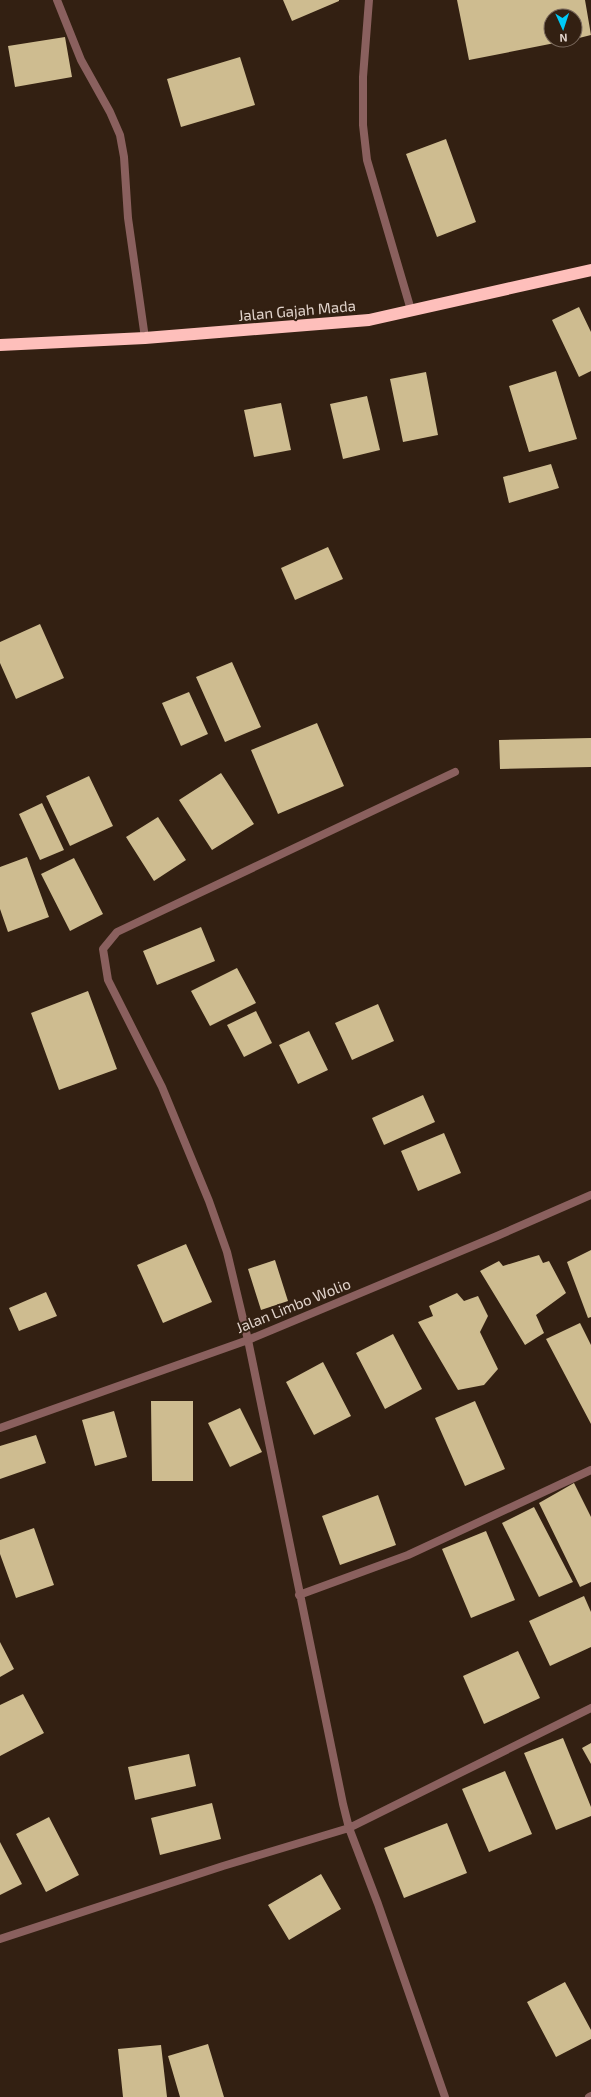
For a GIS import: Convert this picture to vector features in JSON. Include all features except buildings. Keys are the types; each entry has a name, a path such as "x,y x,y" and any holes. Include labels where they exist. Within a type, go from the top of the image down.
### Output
{"highway":[{"name":"Jalan Gajah Mada","path":"0,345 145,338 337,324 369,320 591,270"}],"street":[{"path":"57,0 81,60 110,112 120,135 124,157 128,218 145,338"},
{"path":"369,0 363,77 363,125 367,160 411,310"},
{"path":"445,2097 378,1904 349,1828 299,1595 248,1340 227,1252 209,1201 162,1087 108,980 103,949 117,932 456,772"},
{"name":"Jalan Limbo Wolio","path":"0,1428 248,1340 591,1195"},
{"path":"299,1595 408,1555 591,1470"},
{"path":"1,1937 223,1866 349,1828 591,1708"}]}
